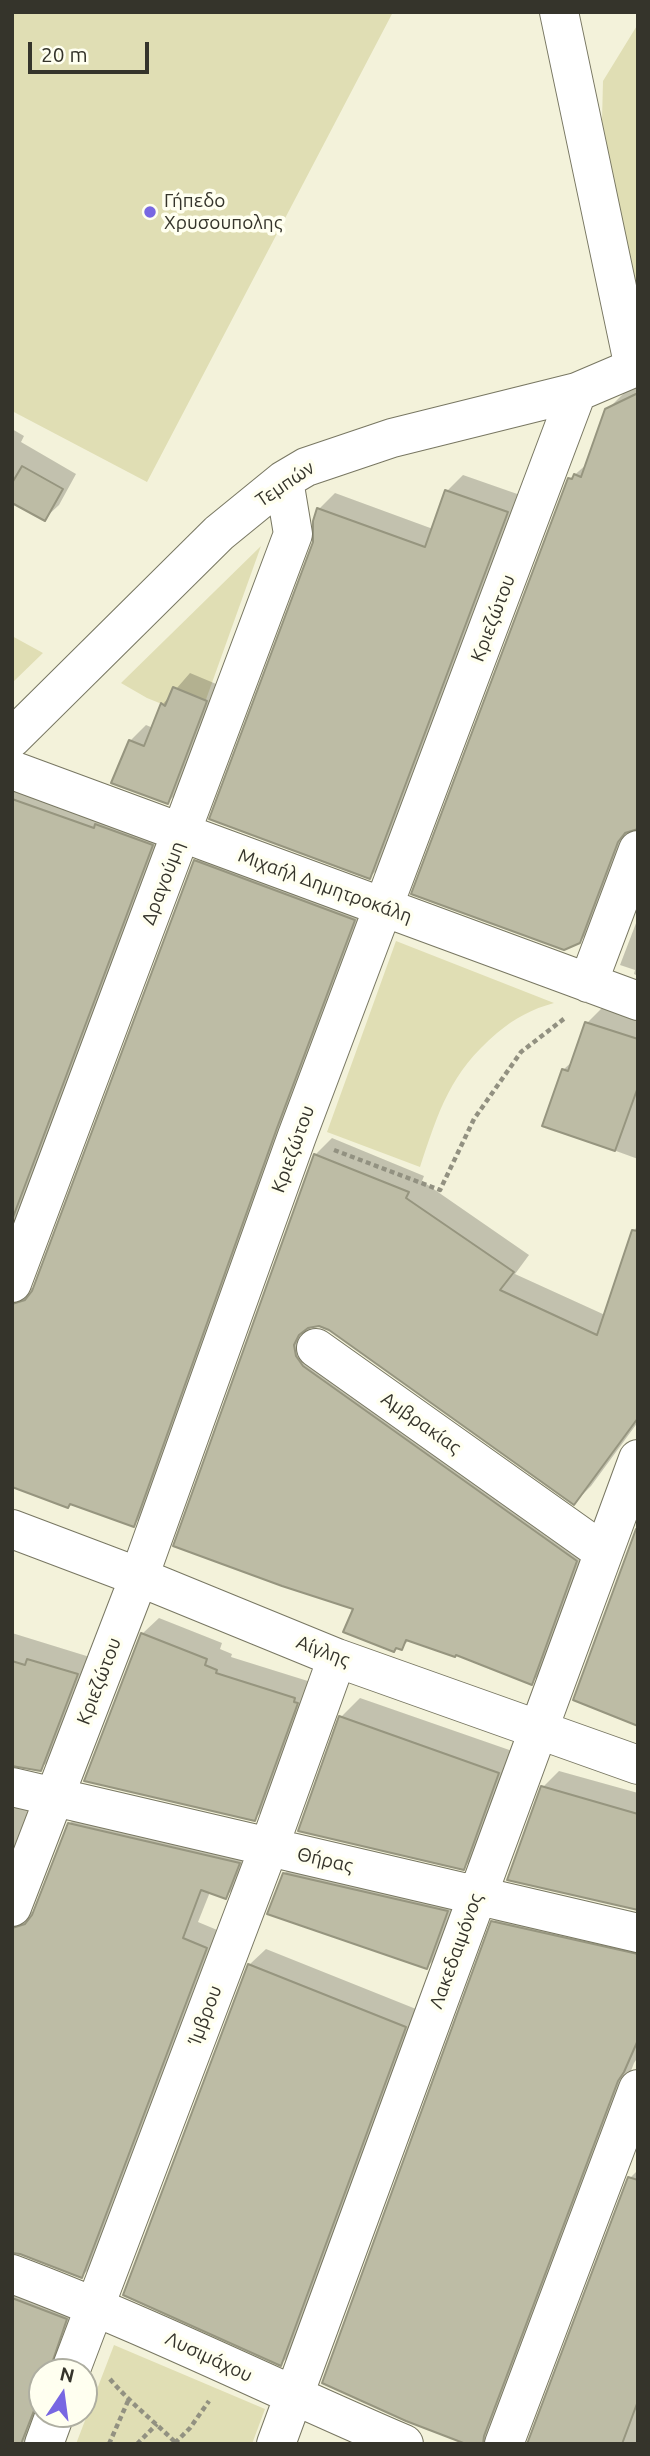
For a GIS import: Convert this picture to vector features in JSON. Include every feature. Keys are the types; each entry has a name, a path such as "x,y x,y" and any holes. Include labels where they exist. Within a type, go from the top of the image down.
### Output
{"street":[{"path":"559,12 636,367"},
{"name":"Τεμπών","path":"12,738 219,533 284,480 306,467 347,451 577,392 636,367"},
{"name":"Κριεζώτου","path":"12,1907 139,1577 297,1136 577,392"},
{"name":"Δραγούμη","path":"12,1283 293,534 284,480"},
{"name":"Μιχαήλ Δημητροκάλη","path":"12,770 638,1001"},
{"path":"588,983 638,850"},
{"name":"Αμβρακίας","path":"316,1348 603,1552"},
{"name":"Λακεδαιμόνος","path":"276,2444 638,1460"},
{"name":"Αίγλης","path":"12,1530 139,1577 337,1658 638,1765"},
{"name":"Ίμβρου","path":"75,2358 269,1847 337,1658"},
{"name":"Θήρας","path":"12,1787 638,1933"},
{"path":"505,2444 626,2157 638,2089"},
{"name":"Λυσιμάχου","path":"12,2274 95,2305 294,2397 404,2444"}],"path":[{"path":"297,1136 440,1191 474,1119 521,1052 568,1016 588,983"},
{"path":"109,2444 128,2401 157,2424 175,2443 203,2411 229,2367"},
{"path":"137,2444 157,2424"}],"shaded area":[{"name":"Γήπεδο Χρυσουπολης","path":"12,12 393,12 147,482 12,411"},
{"path":"638,24 638,295 602,121 603,81"},
{"path":"261,546 199,719 147,698 121,683"},
{"path":"12,636 43,653 12,683"},
{"path":"396,941 554,1003 531,1011 510,1023 468,1063 440,1110 420,1167 327,1132"},
{"path":"114,2345 265,2409 252,2444 76,2444 82,2428 98,2428 98,2387"}],"building":[{"path":"638,393 638,829 625,833 618,842 580,943 564,950 411,894 568,478 572,479 574,474 581,477 605,409"},
{"path":"22,466 63,489 45,521 12,503 12,483"},
{"path":"445,490 508,512 370,879 209,819 313,542 313,521 317,508 425,547"},
{"path":"173,687 207,701 168,804 111,783 129,740 144,746 161,703 165,706"},
{"path":"12,799 94,828 95,824 153,845 12,1220"},
{"path":"194,860 355,920 277,1128 134,1527 70,1504 68,1508 12,1487 12,1304 25,1300 32,1291"},
{"path":"585,1022 638,1039 638,1087 615,1151 542,1126 562,1069 568,1071"},
{"path":"314,1154 409,1192 406,1198 514,1272 500,1290 597,1335 632,1230 638,1231 638,1418 574,1505 329,1330 319,1326 308,1328 299,1335 294,1345 296,1356 303,1366 577,1561 532,1685 456,1655 455,1657 406,1640 402,1650 396,1648 394,1652 343,1632 353,1609 173,1546"},
{"path":"638,1529 638,1726 573,1700"},
{"path":"141,1633 207,1659 205,1665 217,1670 216,1673 295,1698 294,1702 298,1703 255,1821 84,1781"},
{"path":"27,1659 78,1674 41,1771 12,1766 12,1661 25,1665"},
{"path":"339,1716 499,1773 464,1870 298,1831"},
{"path":"541,1786 638,1814 638,1910 507,1880"},
{"path":"68,1823 240,1863 226,1899 201,1890 183,1938 207,1948 82,2278 12,2253 12,1928 25,1924 32,1915"},
{"path":"283,1873 448,1911 427,1969 267,1914"},
{"path":"491,1921 638,1954 638,2040 618,2081 483,2444 466,2444 406,2421 322,2383"},
{"path":"248,1964 406,2027 281,2366 123,2295"},
{"path":"628,2177 638,2180 638,2401 622,2444 527,2444"},
{"path":"12,2298 67,2319 54,2358 28,2358 28,2426 21,2444 12,2444"}],"place":[{"name":"Γήπεδο Χρυσουπολης","path":"150,212"}]}
